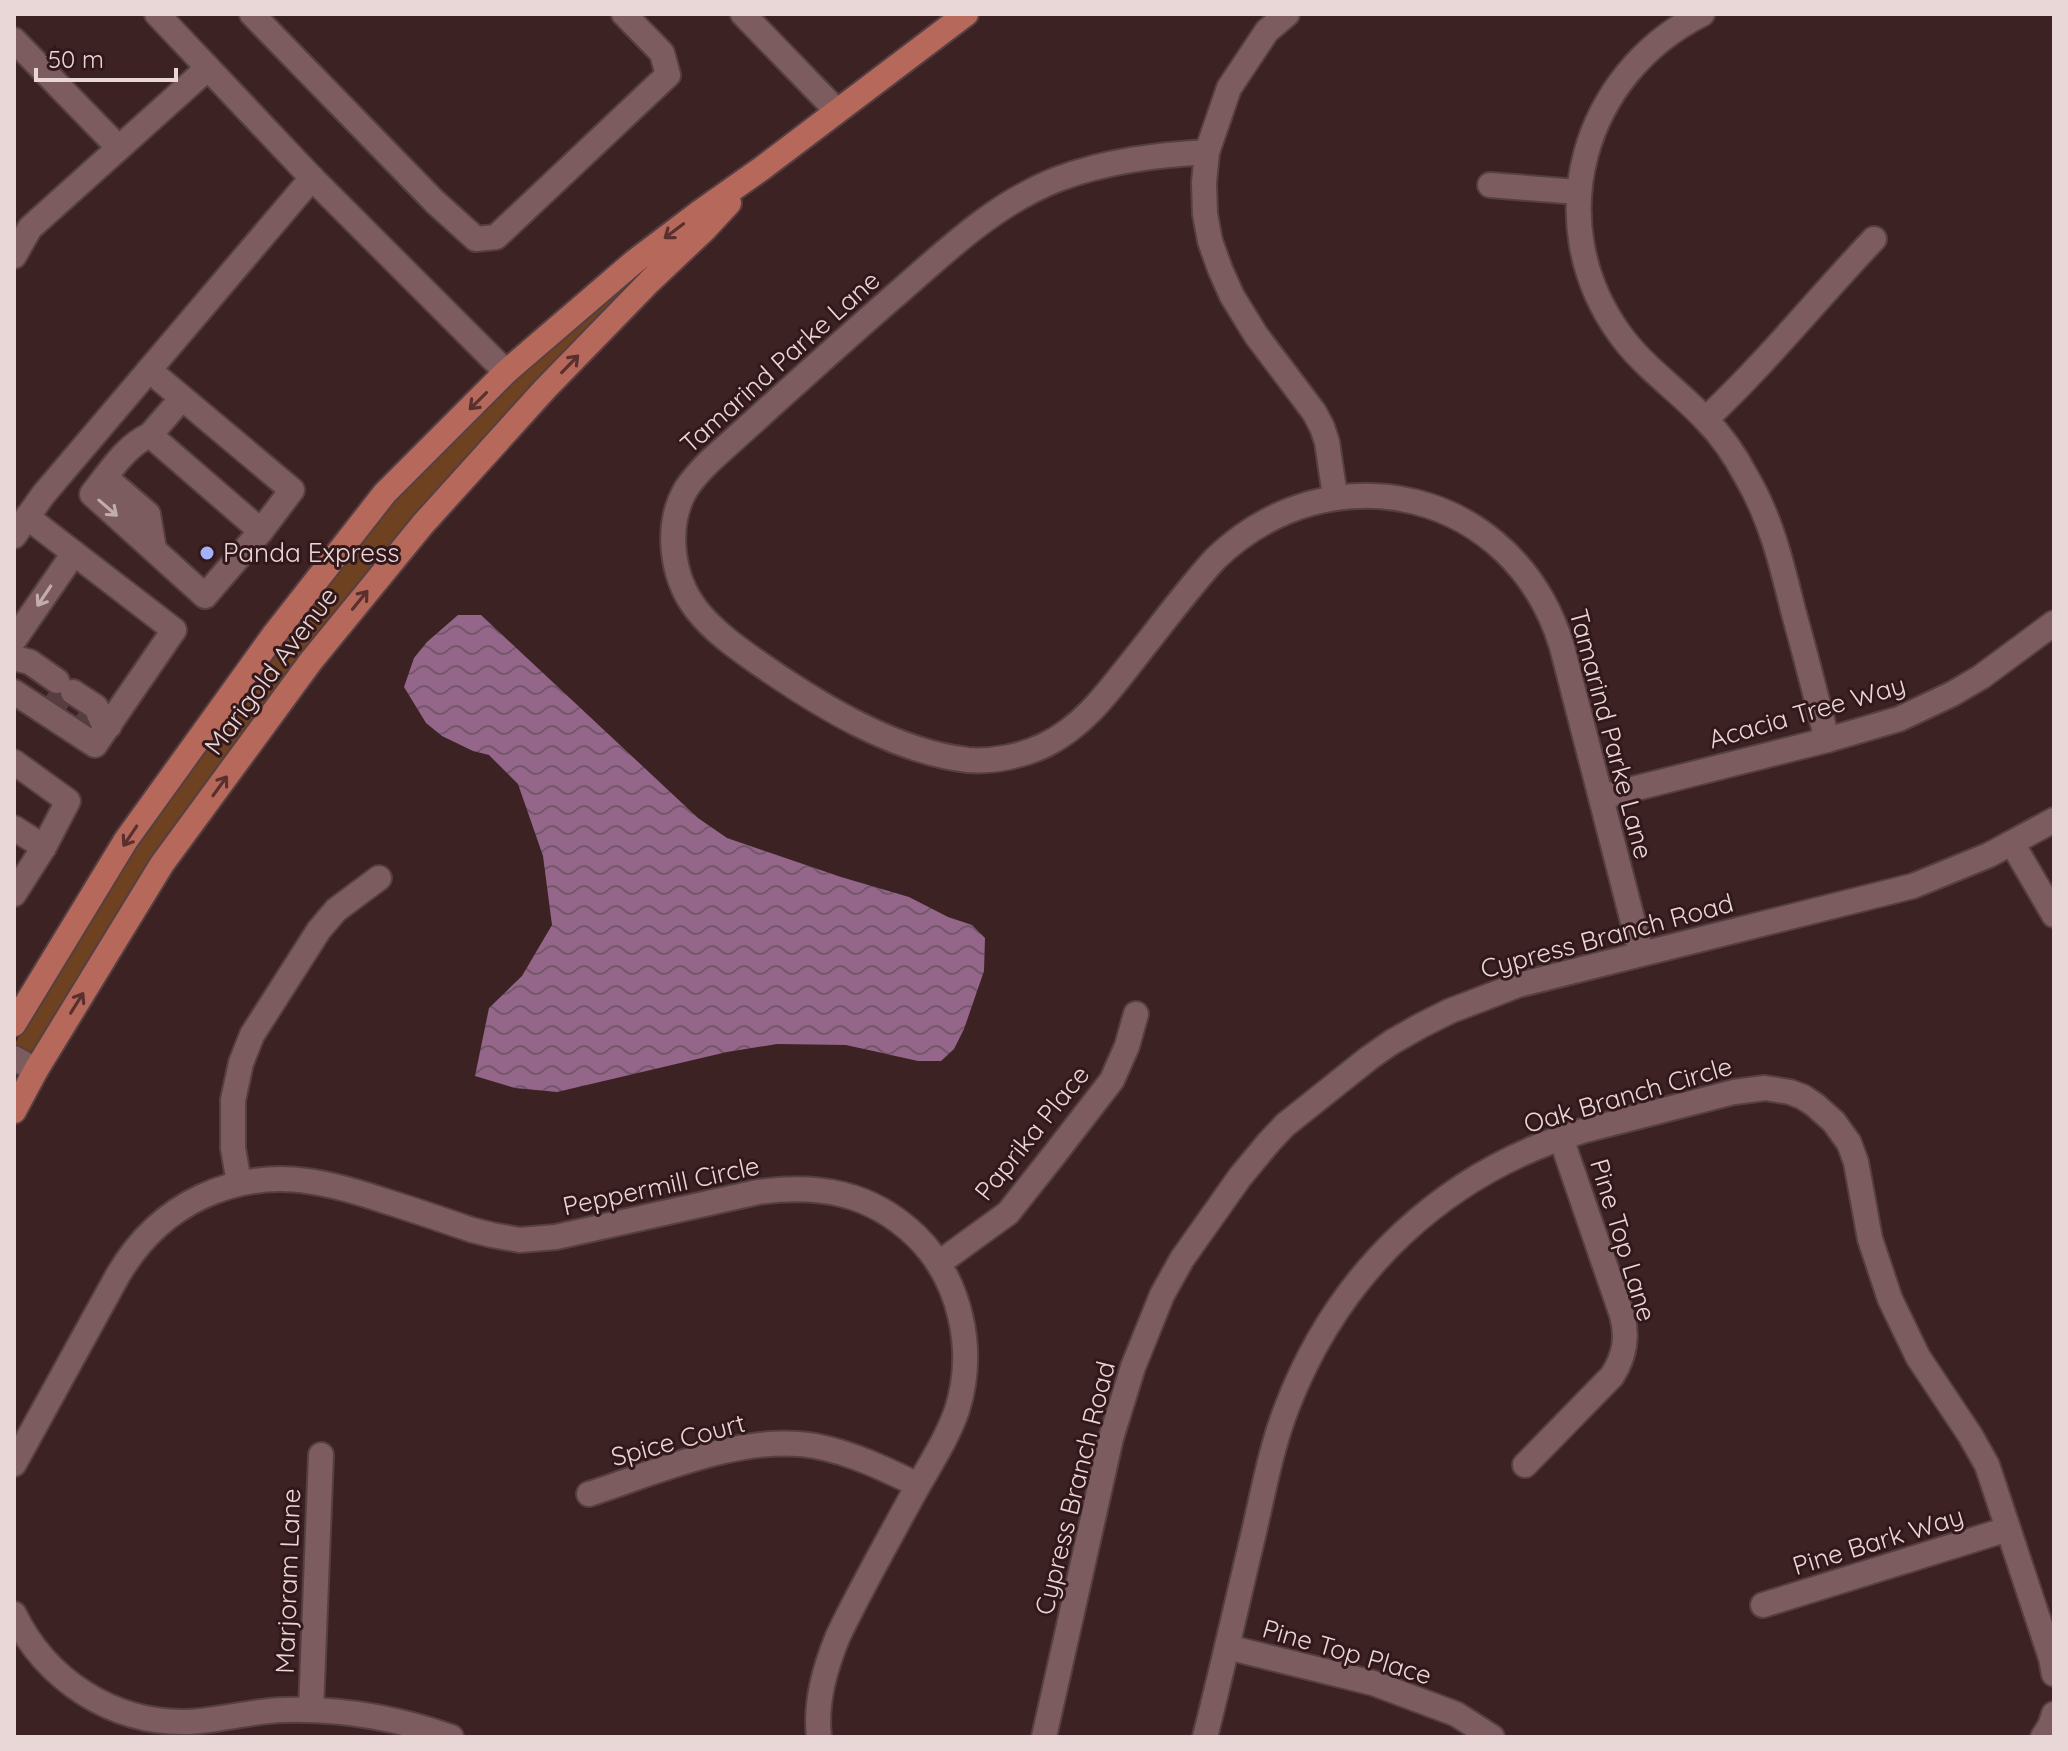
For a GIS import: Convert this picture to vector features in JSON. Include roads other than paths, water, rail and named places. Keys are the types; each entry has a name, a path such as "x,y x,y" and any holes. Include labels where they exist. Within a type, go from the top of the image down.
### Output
{"main road":[{"name":"Marigold Avenue","path":"14,1024 126,840 273,636 385,493 506,372 634,262 966,14"},
{"name":"Marigold Avenue","path":"14,1111 162,864 311,661 423,524 504,434 761,169"}],"street":[{"path":"157,14 312,178 506,372"},
{"path":"252,14 435,202 476,239 496,237 668,75 662,53 624,14"},
{"path":"743,14 837,111"},
{"path":"1287,14 1267,31 1229,88 1207,152 1205,214 1220,269 1244,316 1305,398 1322,427 1335,496"},
{"path":"1702,14 1660,39 1638,59 1609,97 1586,152 1578,192 1578,215 1587,267 1606,313 1635,353 1706,419 1743,471 1761,505 1779,555 1827,740"},
{"path":"14,40 119,148"},
{"path":"14,256 30,228 208,68"},
{"name":"Tamarind Parke Lane","path":"1207,152 1160,155 1090,168 1055,180 1021,197 967,233 692,480 680,503 674,531 675,561 685,592 704,620 746,654 836,712 910,745 967,760 985,760 1041,747 1075,727 1102,699 1201,575 1230,545 1259,524 1307,503 1335,496 1401,498 1434,508 1492,540 1524,571 1556,626 1641,953"},
{"path":"14,692 95,745 174,630 74,553 21,526 43,495 312,178"},
{"path":"1490,185 1578,192"},
{"path":"1706,419 1754,373 1874,239"},
{"path":"149,370 292,490 205,596 92,494 122,456 139,440 150,435 182,398"},
{"path":"150,435 261,531"},
{"path":"74,553 15,652 60,688 96,707 102,721 109,726"},
{"name":"Acacia Tree Way","path":"1601,797 1899,719 1952,694 2001,664 2054,623"},
{"path":"14,762 68,801 14,894"},
{"name":"Cypress Branch Road","path":"1044,1737 1111,1438 1152,1316 1182,1259 1240,1177 1269,1142 1306,1107 1369,1058 1420,1026 1474,1001 1518,985 1913,886 1989,855 2054,820"},
{"path":"14,828 44,847"},
{"path":"2012,843 2054,915"},
{"path":"239,1183 233,1148 233,1100 241,1063 252,1035 328,919 379,878"},
{"name":"Paprika Place","path":"939,1263 1008,1213 1112,1080 1127,1046 1136,1014"},
{"path":"14,1058 36,1070"},
{"name":"Oak Branch Circle","path":"1205,1737 1268,1471 1286,1409 1309,1357 1338,1308 1384,1250 1443,1200 1487,1171 1561,1138 1750,1089 1790,1092 1815,1105 1841,1131 1853,1154 1870,1239 1890,1299 1918,1357 1980,1450 2054,1674"},
{"name":"Pine Top Lane","path":"1525,1465 1612,1376 1621,1360 1625,1343 1622,1315 1561,1138"},
{"name":"Peppermill Circle","path":"14,1464 134,1250 173,1213 216,1190 239,1183 283,1178 327,1183 472,1230 520,1240 556,1237 758,1192 813,1189 865,1201 889,1214 926,1246 939,1263 951,1286 959,1313 965,1342 965,1369 956,1412 948,1432 833,1648 822,1685 819,1737"},
{"name":"Spice Court","path":"589,1494 701,1457 776,1444 812,1446 850,1455 918,1485"},
{"name":"Marjoram Lane","path":"311,1710 321,1455"},
{"name":"Pine Bark Way","path":"1763,1605 2008,1529"},
{"path":"14,1616 33,1647 59,1675 78,1690 122,1712 151,1719 187,1722 265,1712 347,1712 412,1724 451,1737"},
{"name":"Pine Top Place","path":"1227,1647 1373,1683 1456,1714 1492,1737"}],"water":[{"path":"458,615 481,615 698,818 727,838 909,897 948,917 972,925 985,938 984,971 954,1049 941,1061 918,1061 846,1045 777,1044 727,1052 557,1092 515,1088 475,1076 489,1008 522,976 552,925 543,856 518,784 489,755 442,736 426,723 404,687 414,658"}],"tunnel":[{"path":"49,692 86,717 102,721"}],"place":[{"name":"Panda Express","path":"207,553"}]}
